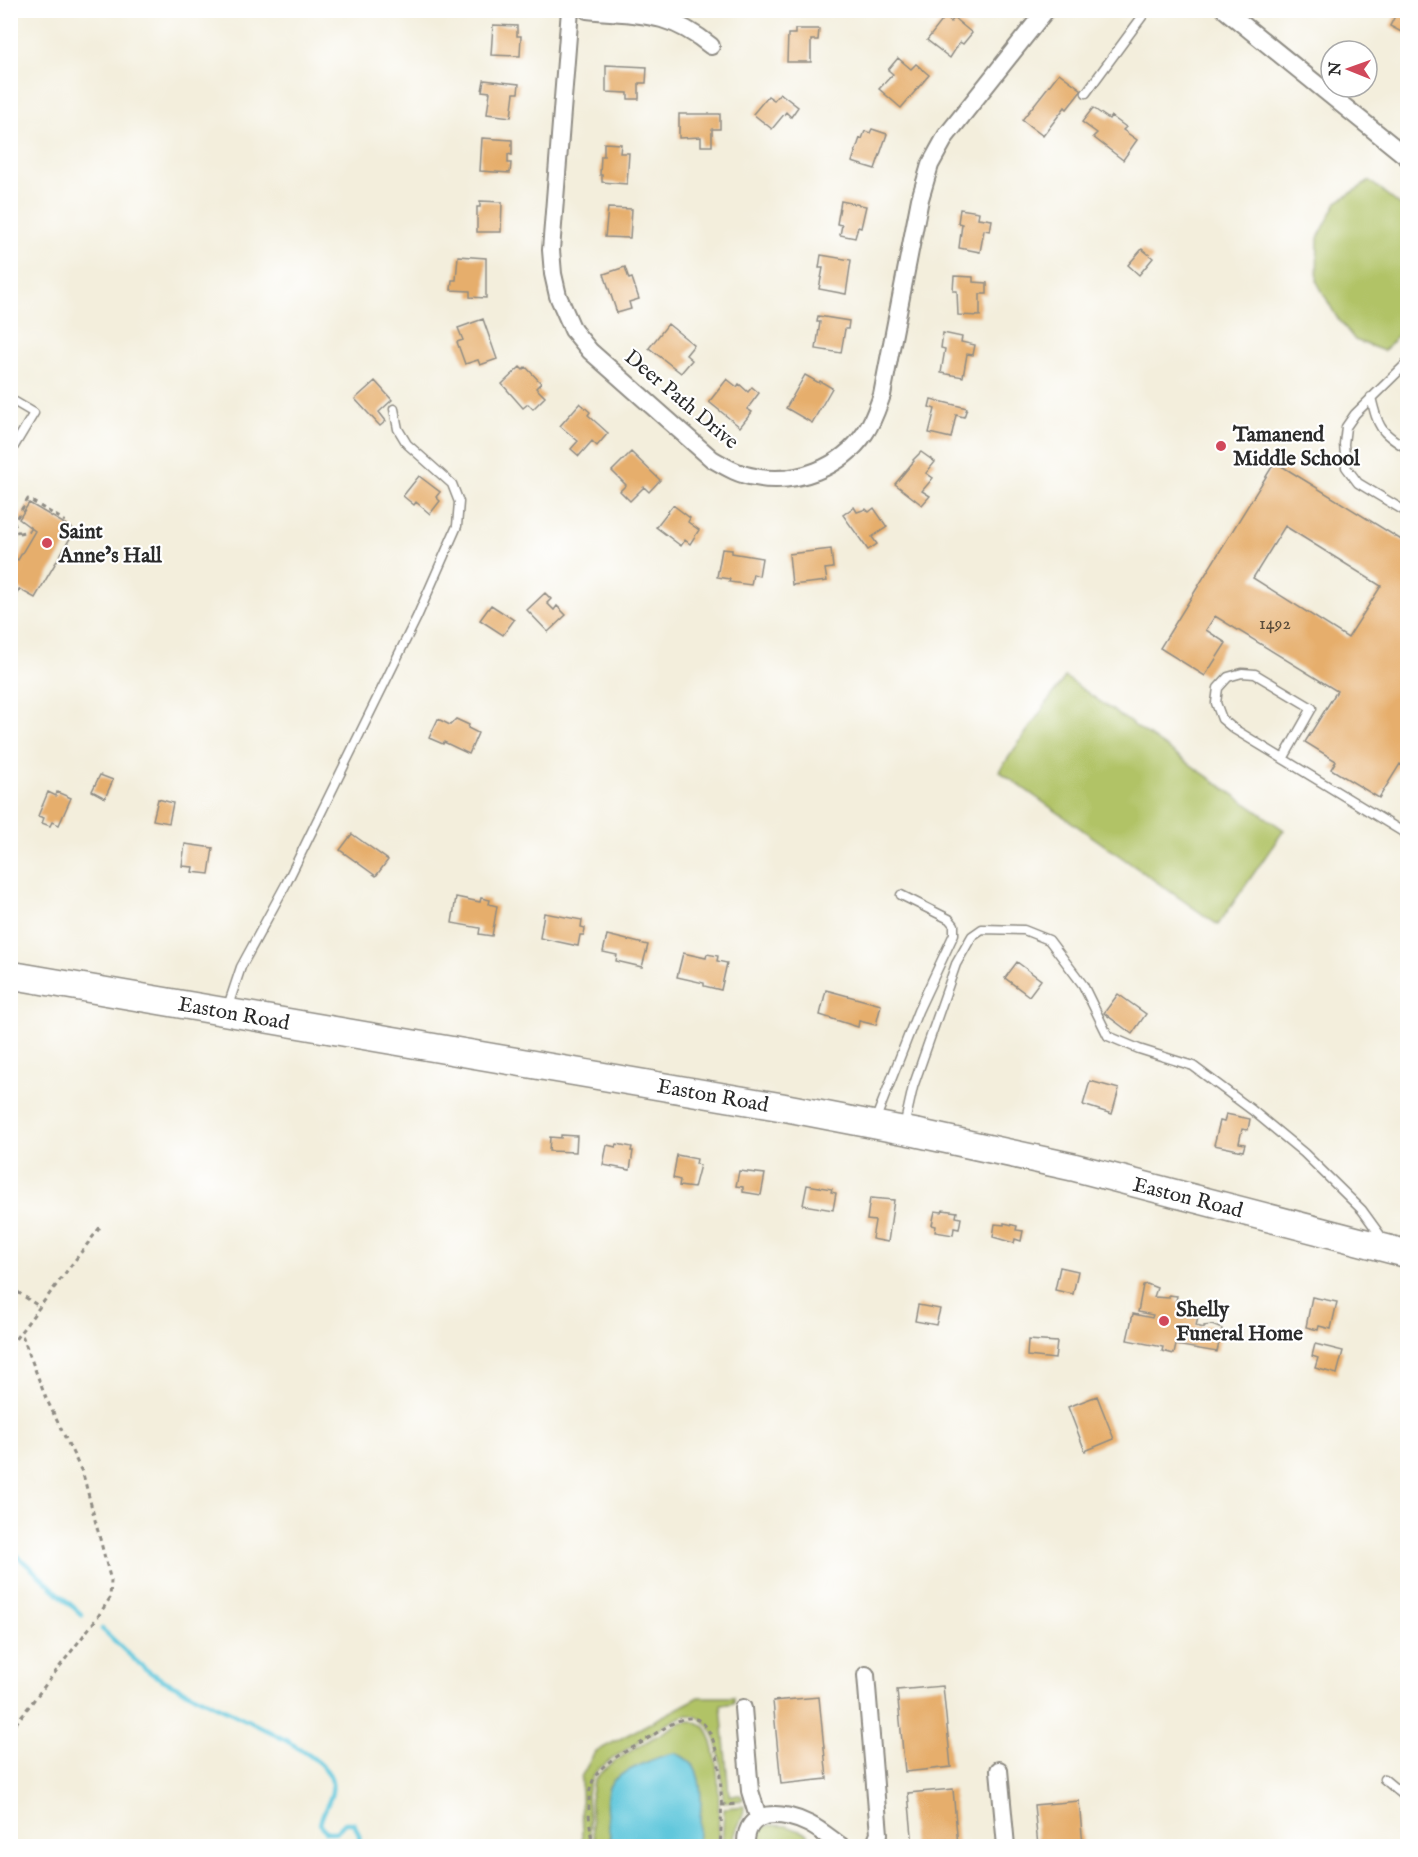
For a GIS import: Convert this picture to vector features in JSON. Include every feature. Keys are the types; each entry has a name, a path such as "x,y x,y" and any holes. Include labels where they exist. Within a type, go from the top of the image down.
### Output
{"highway":[{"name":"Easton Road","path":"10,975 874,1124 1073,1167 1399,1252"}],"street":[{"name":"Deer Path Drive","path":"570,10 551,250 553,274 564,314 573,330 590,351 712,459 732,470 753,477 771,479 795,478 817,471 838,460 866,433 882,395 920,199 930,165 946,136 1046,10"},
{"path":"587,10 658,17 673,21 693,31 711,46"},
{"path":"1225,10 1407,158"},
{"path":"866,1675 879,1834 874,1846"},
{"path":"743,1708 750,1791 758,1817"},
{"path":"999,1770 1006,1846"},
{"path":"746,1846 749,1827 758,1817 784,1816 811,1825 841,1846"}],"lane":[{"path":"1086,93 1147,10"},
{"path":"1407,362 1355,414 1346,427 1346,467 1358,483 1407,513"},
{"path":"1371,397 1376,419 1385,435 1407,449"},
{"path":"10,399 34,413 10,453"},
{"path":"225,1012 241,967 286,884 406,639 458,526 459,502 452,484 407,444 398,429 394,409"},
{"path":"1283,759 1312,708 1255,674 1242,673 1228,677 1218,688 1216,703 1222,719 1234,729 1407,835"},
{"path":"874,1124 918,1011 954,934 954,925 949,919 901,895"},
{"path":"903,1130 913,1087 956,964 972,936 982,929 1024,930 1049,940 1083,985 1108,1036 1139,1049 1193,1066 1304,1153 1362,1210 1399,1252"},
{"path":"1384,1779 1407,1799"}],"path":[{"path":"18,533 12,523 28,499 65,521"},
{"path":"10,535 29,531 31,528"},
{"path":"10,1346 101,1226"},
{"path":"10,1287 40,1307"},
{"path":"10,1731 97,1618 110,1598 111,1581 83,1474 45,1396 21,1332"},
{"path":"593,1846 589,1794 591,1783 599,1771 684,1718 690,1718 700,1720 705,1724 713,1736 716,1747 721,1805 720,1846"}],"green space":[{"path":"1370,181 1407,211 1407,324 1384,351 1355,340 1336,316 1317,282 1318,238 1337,202"},
{"path":"1065,677 1284,830 1218,925 999,771"},
{"path":"699,1697 734,1697 734,1703 721,1705 729,1795 741,1795 744,1800 723,1802 720,1759 711,1729 698,1717 684,1716 637,1743 595,1773 587,1795 591,1846 582,1846 581,1777 595,1752"},
{"path":"692,1721 705,1727 714,1752 718,1785 718,1846 595,1846 591,1797 594,1782 599,1774 647,1741 681,1722"},
{"path":"744,1806 733,1846 722,1846 724,1808"},
{"path":"787,1826 808,1834 809,1838 795,1846 753,1846 758,1832 763,1827"}],"water":[{"path":"675,1753 690,1762 698,1775 701,1805 698,1846 612,1846 606,1804 612,1782 633,1769"}],"building":[{"path":"1398,10 1408,10 1408,33 1405,34 1390,26"},
{"path":"945,17 951,22 954,18 972,33 963,44 960,42 950,58 927,40"},
{"path":"493,25 517,26 517,36 521,36 520,56 491,55"},
{"path":"795,29 819,29 818,40 811,40 811,62 787,62 788,34 795,34"},
{"path":"898,58 911,69 916,64 929,75 901,108 879,89 893,74 888,70"},
{"path":"606,65 647,67 646,83 639,83 639,99 628,99 628,93 606,92"},
{"path":"1059,73 1082,90 1067,109 1065,107 1043,136 1022,120"},
{"path":"484,80 519,84 518,93 514,93 511,117 487,114 490,92 482,91"},
{"path":"780,93 798,107 791,117 786,112 772,129 753,114 768,96 774,100"},
{"path":"1093,108 1109,119 1111,116 1126,127 1123,130 1137,140 1123,160 1093,137 1097,133 1082,122"},
{"path":"679,114 720,114 720,129 712,129 712,146 701,146 701,137 679,138"},
{"path":"872,129 887,134 875,169 852,162 860,138 862,139 865,131 870,133"},
{"path":"482,138 512,140 512,155 508,154 508,163 511,163 510,173 480,171"},
{"path":"604,143 621,144 620,153 629,153 627,184 602,182 602,175 600,175"},
{"path":"480,201 502,202 501,232 477,232 477,207 480,207"},
{"path":"841,201 866,206 861,228 858,227 855,238 840,235 842,225 837,224"},
{"path":"608,208 632,209 630,238 605,237"},
{"path":"960,209 979,212 978,218 992,220 990,231 984,230 980,252 959,248 962,224 958,223"},
{"path":"1142,249 1153,258 1139,275 1128,265"},
{"path":"821,255 851,260 846,294 819,289 823,268 819,268"},
{"path":"458,256 486,258 486,298 470,297 470,291 451,290 452,280 456,280"},
{"path":"625,267 629,279 632,278 639,299 629,302 631,309 617,313 604,274"},
{"path":"954,276 973,277 973,282 987,283 987,294 980,294 980,316 958,315 957,291 953,291"},
{"path":"818,316 849,321 848,329 845,329 841,353 816,349 820,322 817,322"},
{"path":"483,319 497,359 480,365 478,360 465,364 457,342 463,340 458,328"},
{"path":"668,324 694,345 686,355 692,360 681,373 649,348"},
{"path":"943,333 962,337 961,342 975,345 973,355 967,354 963,377 941,373 945,349 941,348"},
{"path":"520,367 523,370 526,367 541,383 536,388 545,397 533,409 528,404 523,408 502,384"},
{"path":"805,375 832,388 812,423 786,408"},
{"path":"727,379 737,387 739,384 748,392 752,387 759,393 747,409 752,412 740,427 709,402"},
{"path":"375,381 392,400 379,412 386,421 380,426 355,399"},
{"path":"931,399 967,408 964,417 956,415 951,438 929,433 935,409 929,407"},
{"path":"580,403 590,412 588,415 608,433 597,446 592,441 579,456 571,449 578,441 560,426"},
{"path":"631,452 660,480 649,492 644,487 630,501 620,491 626,485 612,471"},
{"path":"921,452 935,462 926,473 933,478 922,491 930,496 922,505 895,484"},
{"name":"Tamanend Middle School","path":"1275,462 1408,544 1408,654 1402,662 1408,665 1408,769 1400,764 1379,798 1331,769 1336,761 1305,742 1337,691 1215,616 1206,630 1226,643 1205,676 1160,648","holes":["1285,526 1381,586 1348,638 1253,578"]},
{"path":"419,476 440,492 436,497 440,501 430,514 416,502 414,505 403,496"},
{"name":"Saint Anne’s Hall","path":"29,503 75,530 35,598 19,589 13,601 10,599 10,555 18,560 35,531 19,519"},
{"path":"673,505 690,518 688,522 699,530 690,544 685,540 681,546 656,527"},
{"path":"854,507 857,512 866,509 869,512 874,508 887,527 872,537 877,544 868,550 843,515"},
{"path":"722,549 762,558 759,576 753,574 751,585 729,582 730,579 717,577"},
{"path":"831,549 833,568 825,569 827,581 792,585 789,554"},
{"path":"545,593 551,599 547,603 554,610 557,606 566,615 548,632 527,610"},
{"path":"491,605 514,620 503,635 480,620"},
{"path":"438,719 450,725 456,719 469,725 468,728 478,733 469,754 444,742 443,744 429,738"},
{"path":"100,775 113,780 105,798 92,791"},
{"path":"48,792 56,796 57,792 71,798 59,825 52,822 50,826 42,823 44,818 38,816"},
{"path":"158,799 173,803 169,823 153,820"},
{"path":"352,834 388,860 376,876 340,850"},
{"path":"185,844 213,848 209,874 192,872 193,867 182,866"},
{"path":"456,897 480,902 481,898 490,900 489,904 497,906 492,936 479,934 480,928 452,923"},
{"path":"544,913 582,920 581,927 585,928 584,935 580,935 578,946 540,938"},
{"path":"607,935 648,945 642,967 616,961 617,955 603,952"},
{"path":"683,953 706,958 707,954 718,956 717,961 727,963 721,990 704,986 704,983 677,977"},
{"path":"1017,962 1041,980 1029,996 1005,978"},
{"path":"826,990 881,1005 876,1025 859,1021 858,1027 820,1015"},
{"path":"1118,994 1146,1014 1132,1034 1104,1013"},
{"path":"1090,1081 1119,1089 1112,1114 1083,1105"},
{"path":"1226,1114 1250,1119 1248,1130 1242,1129 1239,1143 1245,1144 1243,1151 1214,1145 1220,1121 1224,1122"},
{"path":"561,1135 577,1136 576,1152 549,1151 550,1137 561,1138"},
{"path":"617,1144 632,1147 630,1170 603,1165 607,1145 616,1147"},
{"path":"677,1155 697,1159 696,1164 700,1165 694,1188 679,1186 680,1180 673,1178"},
{"path":"739,1171 765,1174 761,1195 743,1192 743,1187 736,1186"},
{"path":"807,1185 832,1189 831,1192 836,1193 833,1210 803,1205"},
{"path":"870,1198 894,1200 888,1242 872,1239 875,1221 867,1220"},
{"path":"943,1210 957,1212 956,1217 961,1218 959,1229 954,1228 953,1235 935,1232 936,1226 932,1225 935,1211 942,1212"},
{"path":"1004,1223 1017,1226 1016,1230 1023,1231 1021,1241 1015,1239 1014,1243 993,1237 995,1224 1004,1225"},
{"path":"1060,1267 1078,1271 1073,1294 1055,1290"},
{"name":"Shelly Funeral Home","path":"1147,1284 1157,1288 1154,1297 1177,1296 1176,1301 1200,1308 1196,1326 1204,1328 1204,1326 1212,1325 1222,1329 1217,1352 1176,1345 1174,1354 1162,1351 1163,1347 1127,1340 1133,1314 1152,1318 1153,1315 1138,1312 1143,1285"},
{"path":"1312,1297 1337,1302 1331,1329 1319,1326 1318,1330 1306,1327"},
{"path":"918,1305 940,1309 936,1325 915,1321"},
{"path":"1028,1340 1057,1342 1055,1359 1027,1356"},
{"path":"1315,1344 1343,1351 1337,1374 1315,1368 1318,1358 1312,1356"},
{"path":"1097,1396 1114,1439 1085,1451 1068,1407"},
{"path":"943,1686 951,1767 905,1772 897,1690"},
{"path":"819,1697 827,1779 781,1784 773,1701"},
{"path":"953,1789 958,1846 913,1846 908,1793"},
{"path":"1079,1801 1083,1846 1038,1846 1034,1805"}],"waterway":[{"path":"10,1549 82,1615"},
{"path":"102,1629 154,1675 279,1736 321,1765 331,1778 332,1791 320,1825 327,1832 336,1832 345,1823 354,1823 359,1835 360,1844 357,1846"}],"place":[{"name":"Tamanend Middle School","path":"1221,446"},
{"name":"Saint Anne’s Hall","path":"47,543"},
{"name":"Shelly Funeral Home","path":"1164,1321"}]}
